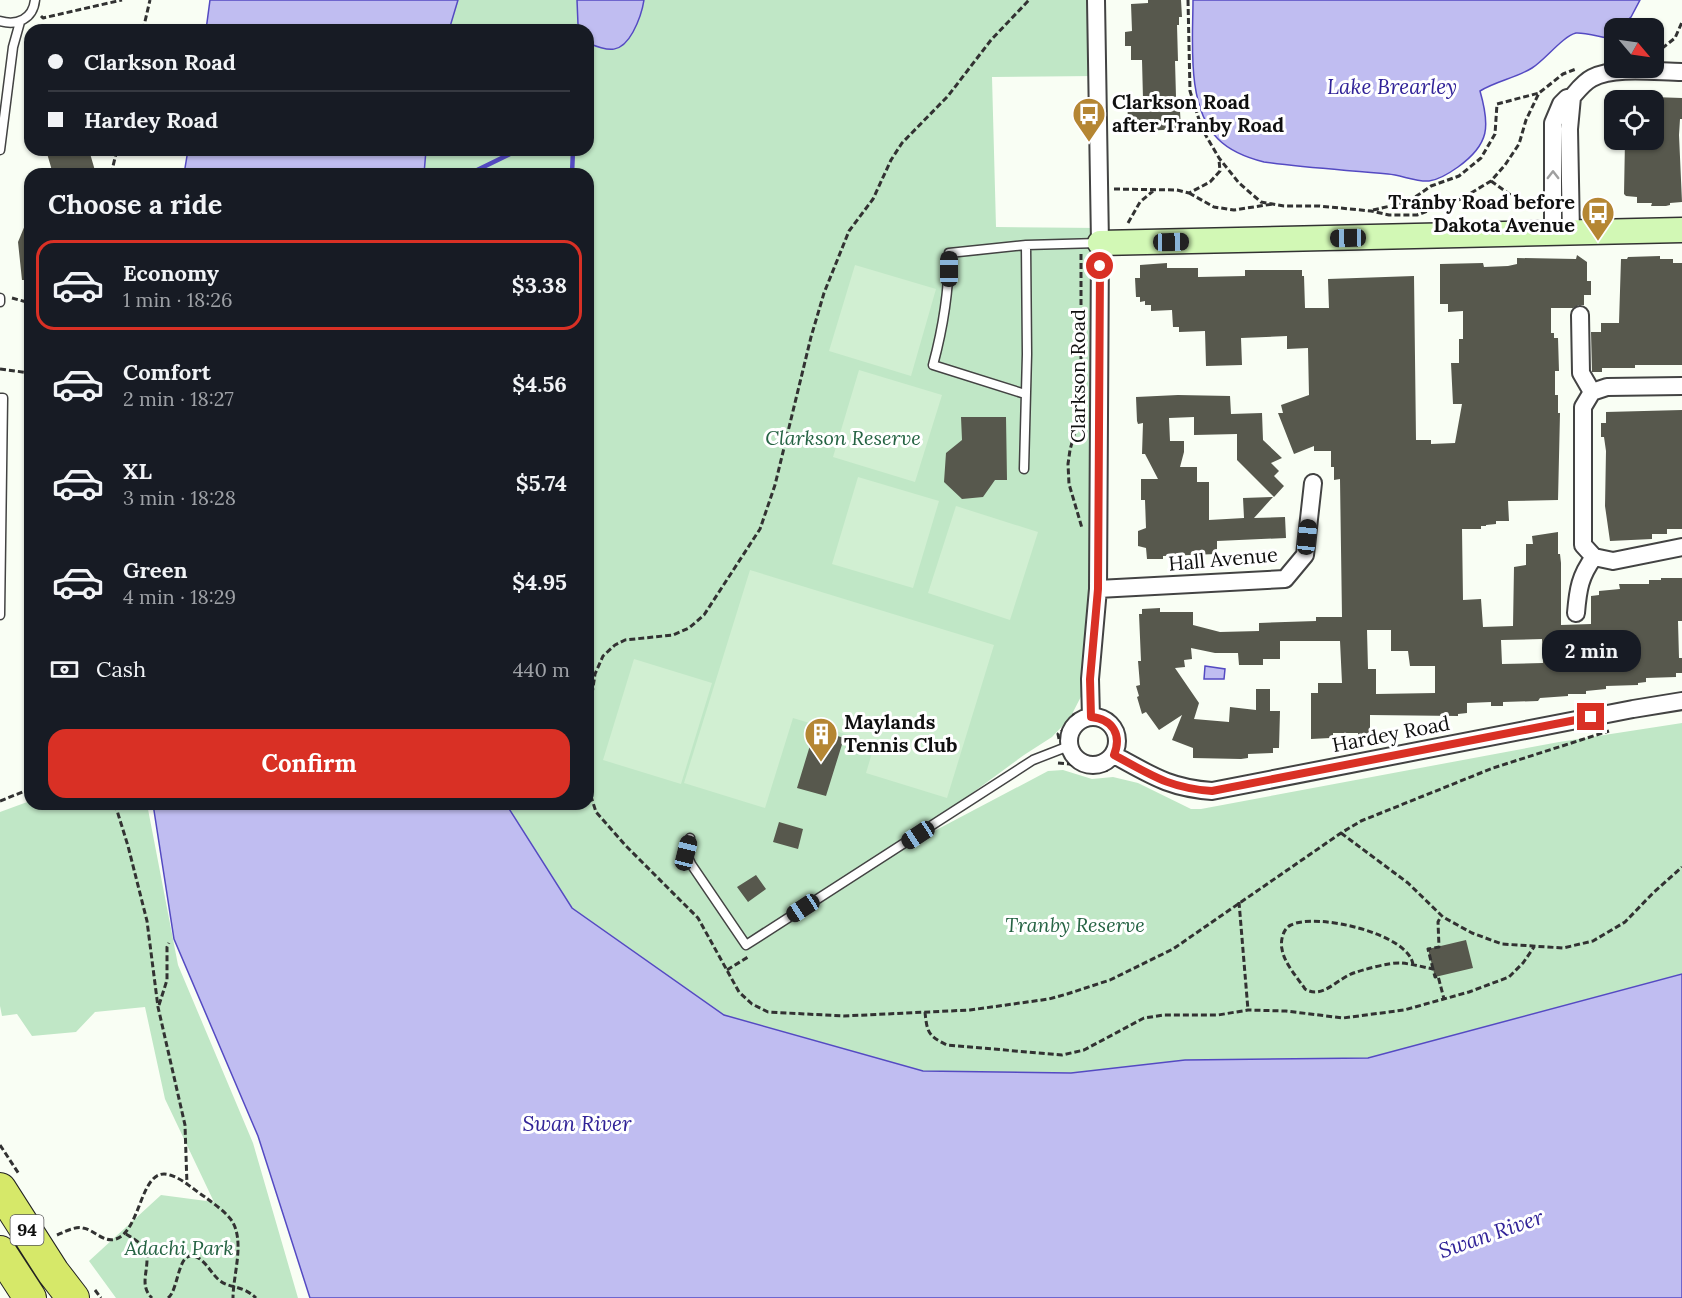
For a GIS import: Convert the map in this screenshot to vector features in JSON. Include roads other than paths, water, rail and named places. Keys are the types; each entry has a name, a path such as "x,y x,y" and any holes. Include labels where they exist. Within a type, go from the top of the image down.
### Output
{"highway":[{"name":"94","path":"0,1189 53,1272 73,1298"},
{"name":"94","path":"0,1252 30,1298"}],"street":[{"name":"Clarkson Road","path":"1091,717 1090,679 1098,589 1091,243 1098,189 1096,0"},
{"path":"1559,228 1553,123 1561,104 1592,78 1605,74 1682,72"},
{"path":"1559,228 1572,97"},
{"path":"1091,243 1559,228 1682,230"},
{"path":"1580,315 1581,373 1592,392"},
{"path":"1682,386 1606,387 1592,392 1583,406 1583,545 1594,557 1613,561 1682,547"},
{"name":"Hall Avenue","path":"1098,589 1285,579 1305,555 1313,483"},
{"path":"1576,613 1578,590 1584,572 1594,557"},
{"name":"Hardey Road","path":"1114,755 1166,783 1188,789 1212,791 1682,701"},
{"path":"1091,717 1100,717 1108,722 1118,737 1114,755 1107,762 1098,765 1088,765 1080,761 1065,747 1077,723 1091,717"}],"lane":[{"path":"0,26 0,21 10,24 20,22 30,15 35,2"},
{"path":"0,150 13,47 20,22"},
{"path":"1025,394 933,365 949,284 949,253 1026,245 1091,243"},
{"path":"1024,468 1027,354 1026,245"},
{"path":"0,398 3,398 0,615"},
{"path":"690,838 686,853 691,864 746,945 1033,760 1065,747"}],"water":[{"path":"210,0 458,0 451,24 207,24"},
{"path":"577,0 644,0 633,32 619,48 608,49 594,45 594,24 578,24"},
{"name":"Lake Brearley","path":"1193,0 1640,0 1630,18 1604,18 1604,37 1579,33 1571,35 1532,68 1480,91 1486,124 1482,142 1469,159 1455,169 1429,181 1388,174 1264,162 1240,154 1218,139 1208,125 1196,92 1192,54"},
{"path":"187,156 426,156 424,168 185,168"},
{"path":"1205,666 1225,669 1224,679 1204,679"},
{"name":"Swan River","path":"154,810 510,810 572,908 724,1015 923,1071 1071,1073 1185,1060 1368,1058 1682,974 1682,1298 310,1298 258,1136 174,939"}],"waterway":[{"path":"481,168 506,156"},
{"path":"572,168 573,156"}],"place":[{"name":"Clarkson Road after Tranby Road","path":"1089,143"},
{"name":"Tranby Road before Dakota Avenue","path":"1598,242"},
{"name":"Maylands Tennis Club","path":"821,763"}],"park label":[{"name":"Clarkson Reserve","path":"843,438"},
{"name":"Tranby Reserve","path":"1075,925"},
{"name":"Adachi Park","path":"179,1248"}]}
